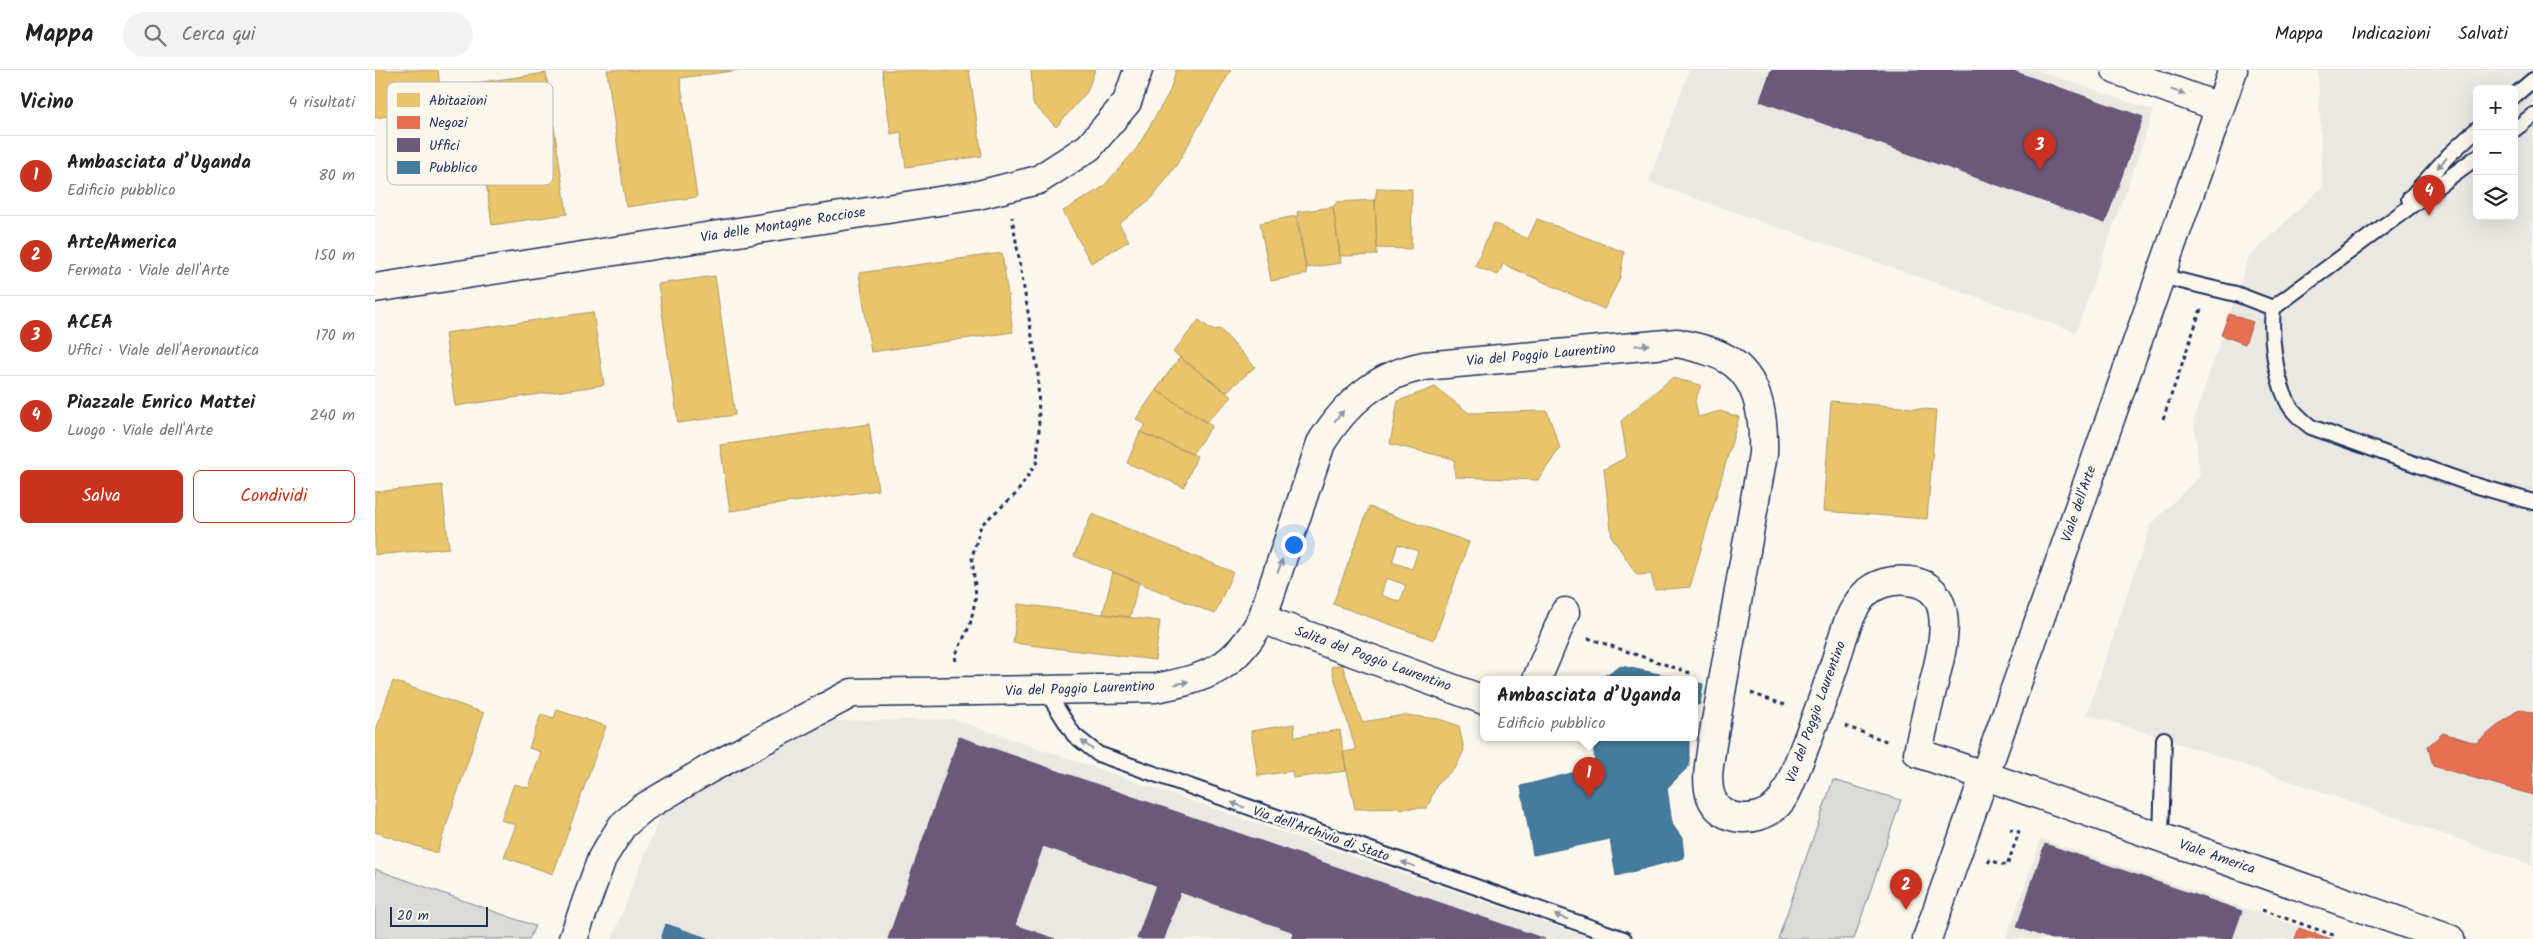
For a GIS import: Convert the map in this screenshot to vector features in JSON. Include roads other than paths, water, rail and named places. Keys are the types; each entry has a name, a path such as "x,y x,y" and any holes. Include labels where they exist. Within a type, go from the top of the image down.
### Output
{"street":[{"name":"Via delle Montagne Rocciose","path":"375,288 978,195 1038,180 1089,147 1127,102 1138,70"},
{"path":"2115,70 2219,107"},
{"name":"Viale dell'Arte","path":"1927,939 1983,775 2233,70"},
{"name":"Via del Poggio Laurentino","path":"573,939 602,858 622,826 643,808 709,769 852,694 1155,688 1205,676 1233,659 1262,619 1321,443 1336,419 1367,390 1393,375 1424,366 1677,343 1707,350 1732,362 1748,380 1759,402 1764,425 1763,454 1712,744 1708,780 1712,798 1727,814 1740,819 1765,814 1779,802 1791,780 1817,716 1853,612 1864,594 1878,585 1897,580 1917,582 1931,591 1940,603 1945,621 1943,644 1918,753 1983,775"},
{"path":"1538,676 1565,612"},
{"name":"Salita del Poggio Laurentino","path":"1262,619 1480,699"},
{"name":"Viale America","path":"1983,775 2450,939"}],"lane":[{"path":"2518,93 2533,80"},
{"path":"2518,127 2533,115"},
{"path":"2389,221 2449,155 2476,130"},
{"path":"2273,308 2473,160"},
{"path":"2160,276 2236,294 2273,308"},
{"path":"2273,308 2273,335 2281,382 2291,408 2311,427 2471,484 2533,502"},
{"name":"Via dell'Archivio di Stato","path":"1046,691 1074,735 1099,754 1624,939"},
{"path":"2161,838 2165,739"}],"place":[{"name":"ACEA","path":"2040,170"},
{"name":"Piazzale Enrico Mattei","path":"2429,216"},
{"name":"Ambasciata d’Uganda","path":"1589,798"},
{"name":"Arte/America","path":"1906,910"}]}
